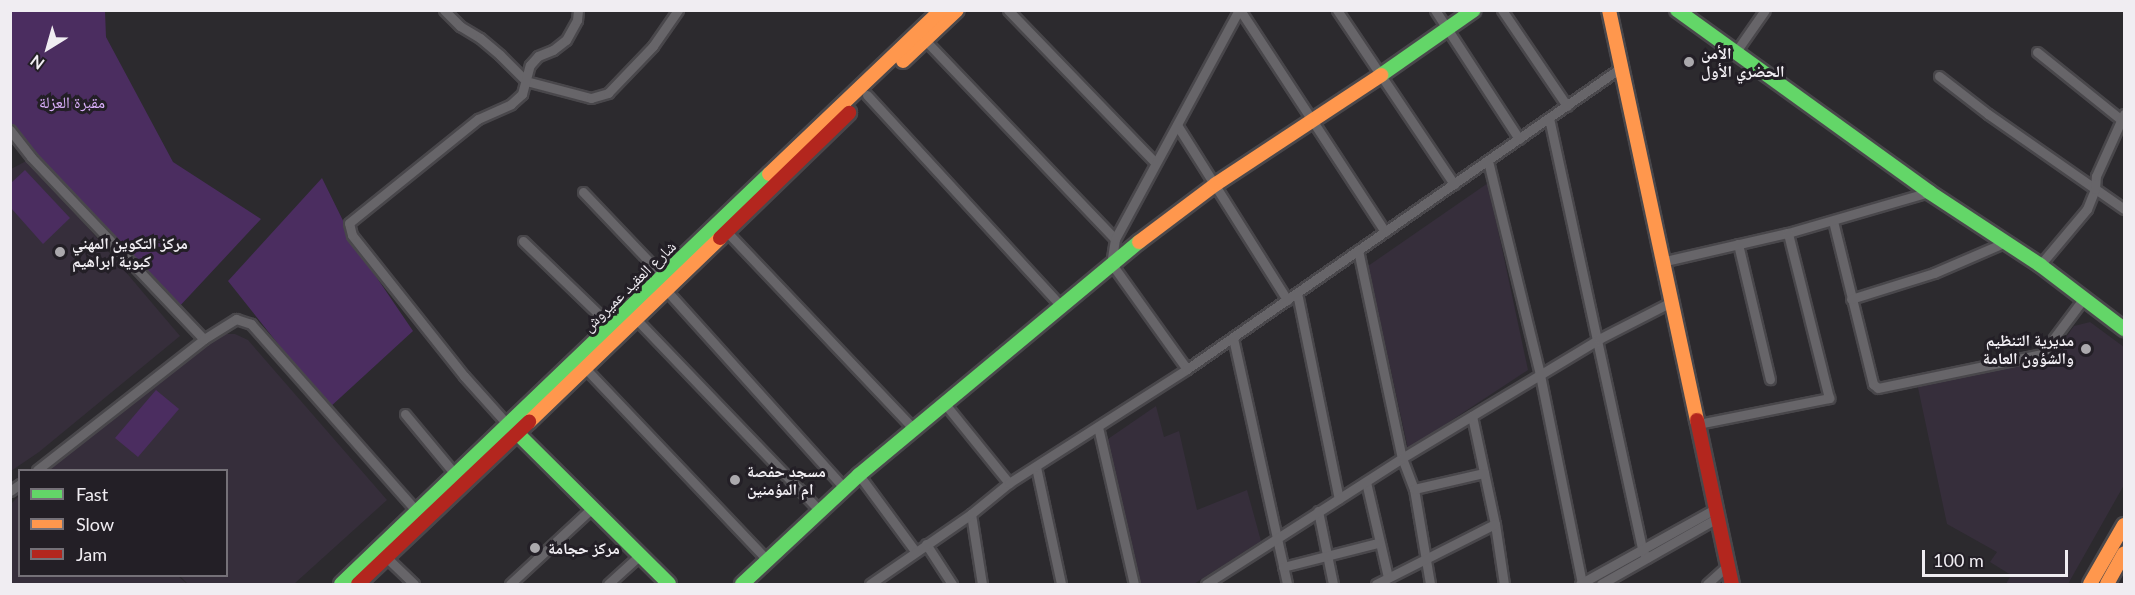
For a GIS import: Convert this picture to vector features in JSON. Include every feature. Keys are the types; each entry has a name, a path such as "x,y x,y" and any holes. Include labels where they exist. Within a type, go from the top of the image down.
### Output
{"main road":[{"name":"شارع العقيد عميروش","path":"358,585 386,557 454,473 513,430 612,326 940,10"},
{"name":"شارع العقيد عميروش","path":"341,585 513,430 586,369 957,10"},
{"path":"742,585 859,475 1111,262 1216,184 1313,122 1474,10"},
{"path":"1609,10 1619,69 1732,585"},
{"path":"1677,10 1929,192 2040,265 2124,329"},
{"path":"513,430 669,585"},
{"path":"2101,581 2124,525"},
{"path":"2101,581 2124,553"}],"street":[{"path":"444,10 460,26 480,38 500,55 526,81 591,98 608,93 647,52 678,10"},
{"path":"513,430 464,376 352,235 348,222 478,119 511,104 522,94 530,65 538,56 554,51 566,40 577,20 578,10"},
{"path":"1008,10 1155,162"},
{"path":"1187,369 1111,262 1115,239 1239,10 1385,232"},
{"path":"1337,10 1454,184"},
{"path":"1435,10 1519,139"},
{"path":"1502,10 1567,106"},
{"path":"1736,53 1765,10"},
{"path":"925,40 1115,239"},
{"path":"2037,52 2123,119 2096,176 2095,189 2087,209 2040,265"},
{"path":"870,585 915,550 971,514 1009,483 1233,338 1619,69"},
{"path":"1939,76 2124,209"},
{"path":"867,95 1059,304"},
{"path":"1549,118 1645,555"},
{"path":"1177,126 1216,184 1287,300"},
{"path":"10,130 31,158 204,339"},
{"path":"1488,161 1540,375 1581,584 1645,555"},
{"path":"583,192 663,276"},
{"path":"1662,262 1788,233 1929,192"},
{"path":"1833,221 1873,384 1881,389 2042,354 2084,298"},
{"path":"727,232 914,429"},
{"path":"1698,424 1829,398 1788,233"},
{"path":"523,241 612,326"},
{"path":"1851,299 1934,273 2006,242"},
{"path":"1738,244 1770,379"},
{"path":"1358,250 1402,458 1414,489 1430,585"},
{"path":"667,291 845,489"},
{"path":"1297,292 1340,499"},
{"path":"1206,585 1402,458 1599,339 1671,302"},
{"path":"40,469 204,339 236,319 251,324 420,515"},
{"path":"637,320 820,511"},
{"path":"1233,338 1275,539 1287,585"},
{"path":"586,369 768,561"},
{"path":"945,404 1009,483"},
{"path":"405,414 454,473"},
{"path":"1472,416 1495,524 1504,585"},
{"path":"1098,427 1134,585"},
{"path":"1035,467 1061,585"},
{"path":"1414,489 1484,473"},
{"path":"859,475 915,550"},
{"path":"1366,482 1378,543 1388,577"},
{"path":"510,585 592,508"},
{"path":"1318,511 1329,555 1333,585"},
{"path":"971,514 982,585"},
{"path":"1601,585 1645,555 1716,514"},
{"path":"1376,585 1426,557 1495,524"},
{"path":"1283,567 1378,543"},
{"path":"926,544 952,585"},
{"path":"608,585 640,555"},
{"path":"386,557 414,585"},
{"path":"1707,585 1728,565"}],"shaded area":[{"name":"مركز التكوين المهني كبوية ابراهيم","path":"30,159 180,336 39,452 11,471 11,169"},
{"path":"1488,183 1528,370 1408,449 1368,266"},
{"path":"2090,322 2124,347 2124,485 2068,584 2006,584 2011,575 1990,562 1997,552 1947,524 1917,383 1944,376 1949,380 1958,378 1961,373 2054,354 2074,326"},
{"path":"235,334 248,340 387,500 294,584 188,584 181,577 228,577 228,469 50,469 214,337"},
{"path":"1156,406 1164,437 1179,431 1197,510 1247,490 1261,541 1194,584 1136,584 1105,441"},
{"path":"18,497 18,577 179,577 187,584 11,584 11,504"}],"green space":[{"name":"مقبرة العزلة","path":"11,11 105,11 106,37 173,162 261,219 177,309 37,158 11,124"},
{"path":"25,170 70,218 43,244 11,208 11,183"},
{"path":"322,178 356,247 413,331 329,408 228,281"},
{"path":"156,390 179,409 138,457 115,438"}],"traffic: fast":[{"path":"1381,75 1474,10"},
{"path":"1677,10 1929,192 2040,265 2124,329"},
{"path":"341,584 769,174"},
{"path":"742,584 859,475 1139,242"},
{"path":"510,426 669,584"}],"traffic: slow":[{"path":"769,174 941,10"},
{"path":"903,61 957,10"},
{"path":"1609,10 1697,420"},
{"path":"1139,242 1216,184 1381,75"},
{"path":"529,422 720,238"},
{"path":"2090,584 2124,525"},
{"path":"2107,584 2124,553"}],"traffic: jam":[{"path":"720,238 849,113"},
{"path":"1697,420 1732,584"},
{"path":"358,584 529,422"}],"place":[{"name":"الأمن الحضري الأول","path":"1689,62"},
{"name":"مركز التكوين المهني كبوية ابراهيم","path":"60,252"},
{"name":"مديرية التنظيم والشؤون العامة","path":"2086,349"},
{"name":"مسجد حفصة ام المؤمنين","path":"735,480"},
{"name":"مركز حجامة","path":"535,548"}]}
